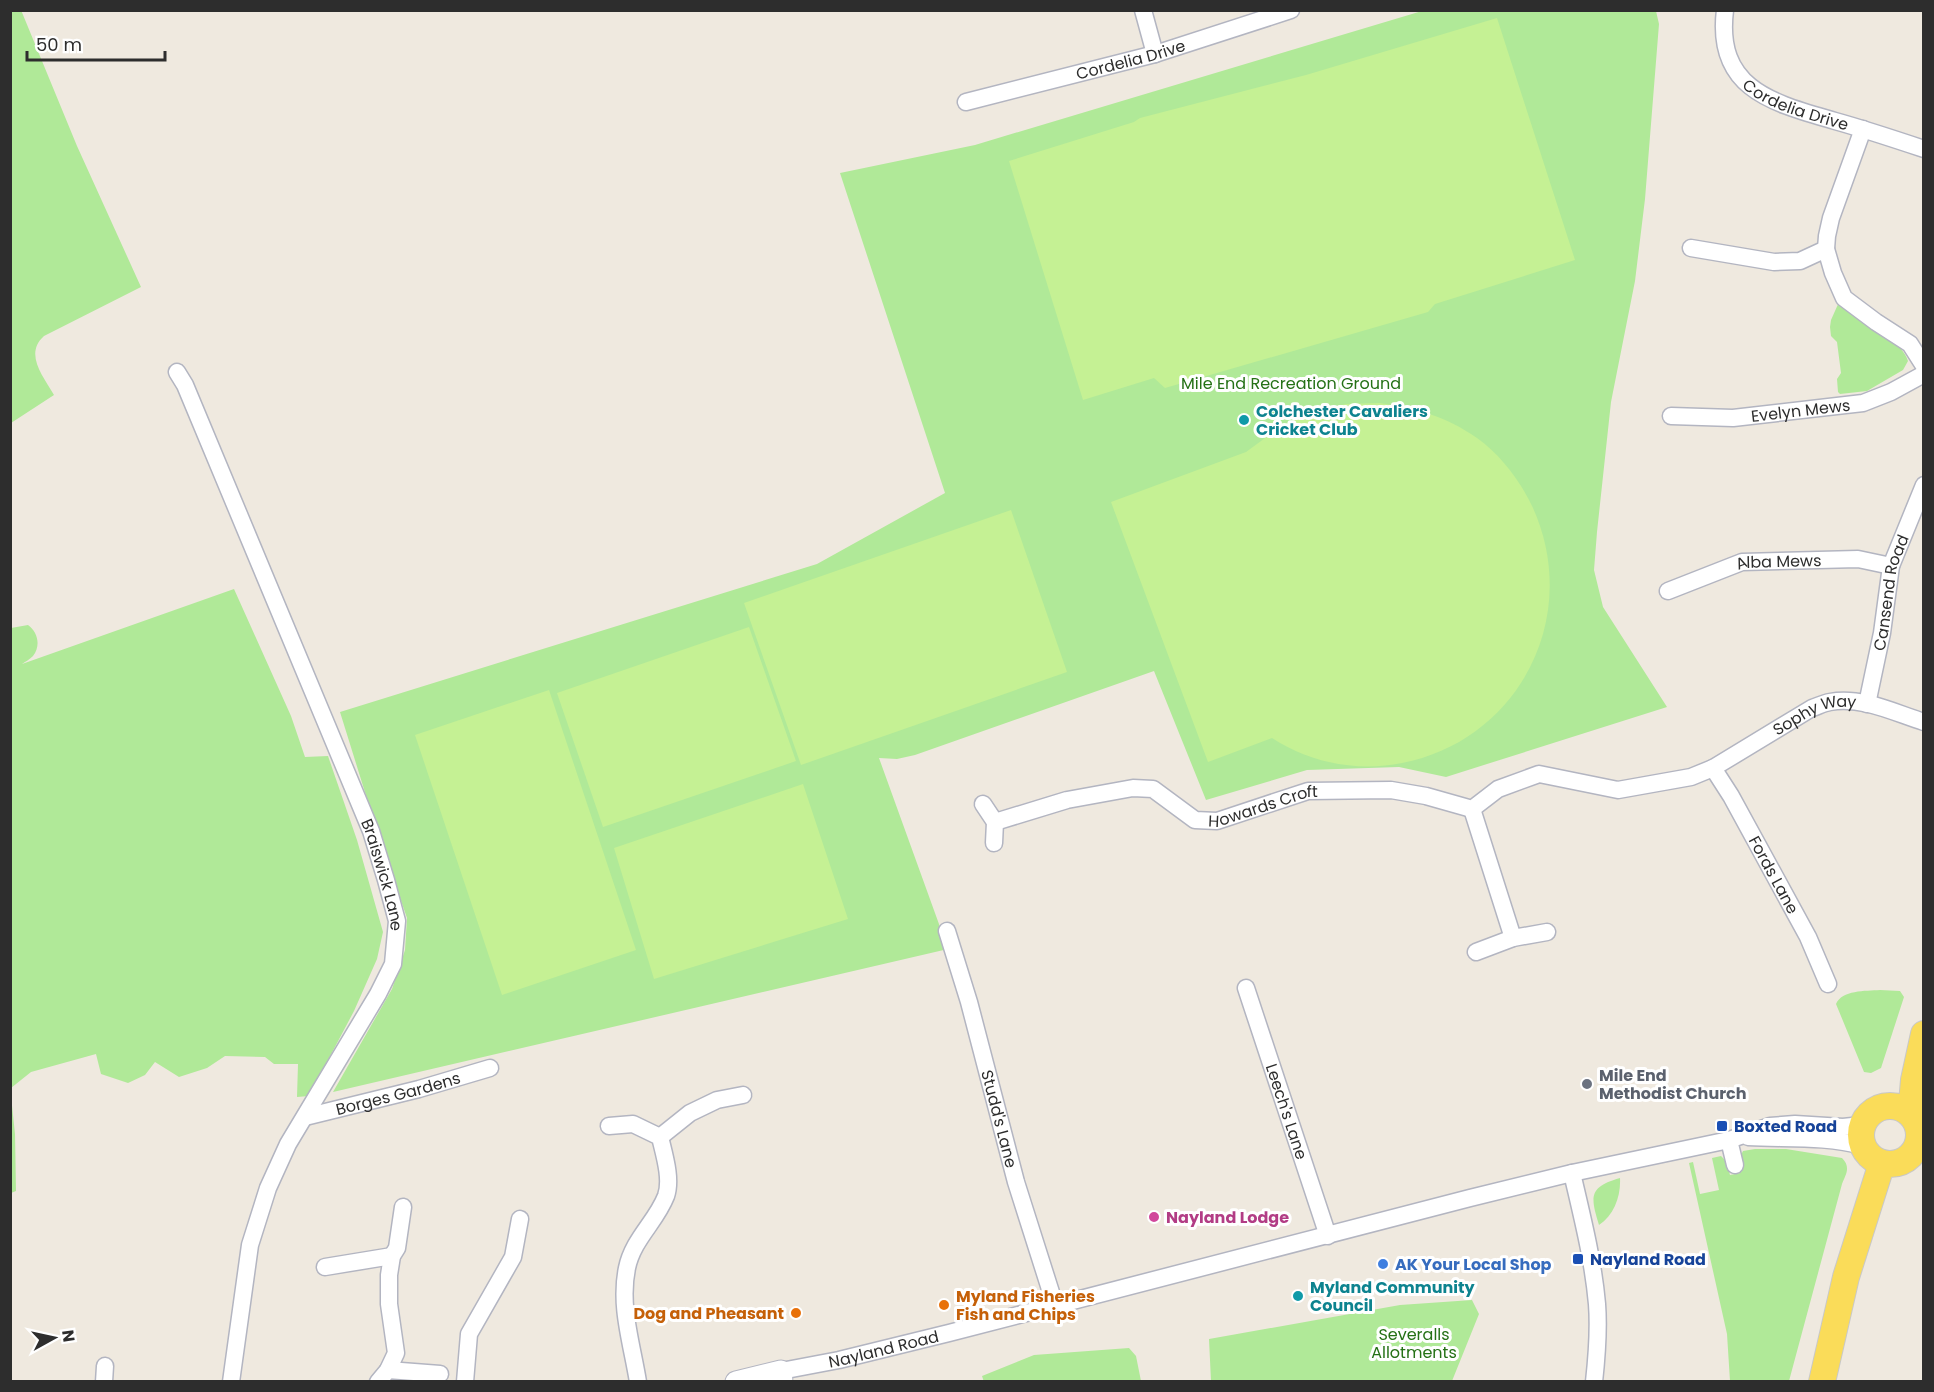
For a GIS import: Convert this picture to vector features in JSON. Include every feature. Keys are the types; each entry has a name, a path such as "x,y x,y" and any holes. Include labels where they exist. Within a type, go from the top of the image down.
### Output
{"main road":[{"path":"1882,1107 1903,1078 1923,1037"},
{"path":"1911,1115 1914,1080 1923,1037"},
{"path":"1822,1382 1854,1250 1869,1145 1867,1117 1874,1110 1893,1106 1911,1115 1918,1130 1920,1146 1903,1161 1893,1164 1869,1145"}],"street":[{"path":"1143,10 1155,54"},
{"name":"Cordelia Drive","path":"966,102 1155,54 1291,10"},
{"name":"Cordelia Drive","path":"1725,10 1724,45 1730,62 1750,88 1763,96 1806,112 1923,146"},
{"path":"1863,129 1831,218 1826,249 1844,298 1910,344 1923,366"},
{"path":"1691,248 1774,262 1800,261 1826,249"},
{"name":"Braiswick Lane","path":"177,372 185,385 371,831 397,921 393,964 378,994 288,1144 268,1188 250,1245 231,1382"},
{"name":"Evelyn Mews","path":"1671,416 1733,418 1863,403 1891,392 1923,374"},
{"name":"Cansend Road","path":"1867,704 1882,633 1891,566 1923,485"},
{"name":"Alba Mews","path":"1668,591 1742,562 1858,559 1891,566"},
{"name":"Sophy Way","path":"1713,768 1812,708 1829,702 1845,701 1867,704 1923,722"},
{"path":"1513,938 1472,809 1498,789 1539,774 1617,790 1690,777 1713,768"},
{"name":"Fords Lane","path":"1713,768 1731,796 1808,937 1828,984"},
{"name":"Howards Croft","path":"995,822 1066,800 1133,788 1153,789 1195,820 1217,821 1308,791 1391,790 1426,796 1472,809"},
{"path":"983,804 995,822 994,843"},
{"name":"Studd's Lane","path":"946,931 969,1002 1016,1182 1055,1305"},
{"path":"1476,952 1513,938 1548,932"},
{"name":"Leech's Lane","path":"1246,988 1328,1236"},
{"name":"Borges Gardens","path":"305,1117 419,1089 490,1068"},
{"path":"660,1137 690,1113 717,1100 743,1095"},
{"path":"609,1126 633,1124 660,1137"},
{"name":"Nayland Road","path":"736,1382 781,1376 1470,1198 1734,1138 1770,1126 1795,1124 1843,1127 1869,1145"},
{"path":"638,1382 624,1305 626,1277 634,1244 654,1218 667,1194 667,1167 660,1137"},
{"path":"1734,1138 1735,1165"},
{"path":"1572,1173 1594,1279 1597,1305 1598,1344 1594,1382"},
{"path":"383,1376 396,1353 389,1304 389,1275 392,1256 397,1248 402,1207"},
{"path":"465,1382 469,1334 513,1257 520,1219"},
{"path":"325,1267 392,1256"},
{"path":"383,1376 440,1374"}],"green space":[{"path":"21,10 77,146 141,287 44,336 38,343 35,358 54,395 11,423 10,11"},
{"name":"Mile End Recreation Ground","path":"1422,11 1656,11 1659,24 1645,199 1635,281 1611,402 1594,570 1603,607 1667,707 1446,777 1399,767 1307,770 1206,800 1154,671 915,755 897,759 879,758 948,949 333,1092 392,989 405,950 407,918 340,712 817,564 945,493 840,173 975,145"},
{"path":"1497,18 1575,260 1435,304 1428,312 1165,388 1154,378 1083,400 1009,161 1134,122 1140,118 1306,75"},
{"path":"1839,302 1900,348 1908,361 1903,370 1867,391 1840,394 1838,392 1837,379 1841,373 1837,342 1831,336 1830,327"},
{"path":"1380,403 1431,415 1465,430 1486,445 1502,461 1528,498 1546,549 1550,591 1544,631 1530,668 1508,701 1479,729 1443,750 1402,763 1385,766 1352,766 1335,763 1302,754 1272,738 1208,762 1111,502 1246,452 1280,427 1311,412 1346,404"},
{"path":"1011,510 1067,672 801,765 744,603"},
{"path":"234,589 291,716 305,757 328,756 357,840 383,932 377,959 354,1011 309,1096 297,1097 298,1064 274,1064 265,1057 225,1056 207,1068 179,1077 155,1062 145,1075 128,1083 101,1074 96,1054 31,1072 11,1088 11,628 28,625 36,635 37,648 32,657 22,664"},
{"path":"749,627 796,761 603,827 557,693"},
{"path":"549,690 636,950 502,995 415,735"},
{"path":"803,784 848,919 654,979 614,848"},
{"path":"1880,990 1900,991 1904,997 1881,1068 1871,1073 1864,1072 1836,1004 1839,999 1849,994"},
{"path":"11,1096 15,1134 16,1191 11,1193"},
{"path":"1786,1149 1842,1158 1847,1168 1789,1381 1730,1381 1727,1334 1689,1163 1693,1162 1700,1194 1719,1190 1712,1158 1721,1156 1726,1161 1730,1175 1740,1173 1743,1151"},
{"path":"1620,1178 1616,1205 1599,1225 1594,1207 1594,1194 1602,1185"},
{"name":"Severalls Allotments","path":"1472,1300 1479,1314 1452,1381 1211,1381 1209,1339 1400,1305"},
{"path":"1129,1348 1136,1356 1141,1381 984,1382 982,1376 1034,1355"}],"place":[{"name":"Colchester Cavaliers Cricket Club","path":"1244,420"},
{"name":"Mile End Methodist Church","path":"1587,1084"},
{"name":"Boxted Road","path":"1722,1126"},
{"name":"Nayland Lodge","path":"1154,1217"},
{"name":"Nayland Road","path":"1578,1259"},
{"name":"AK Your Local Shop","path":"1383,1264"},
{"name":"Myland Community Council","path":"1298,1296"},
{"name":"Myland Fisheries Fish and Chips","path":"944,1305"},
{"name":"Dog and Pheasant","path":"796,1313"}]}
